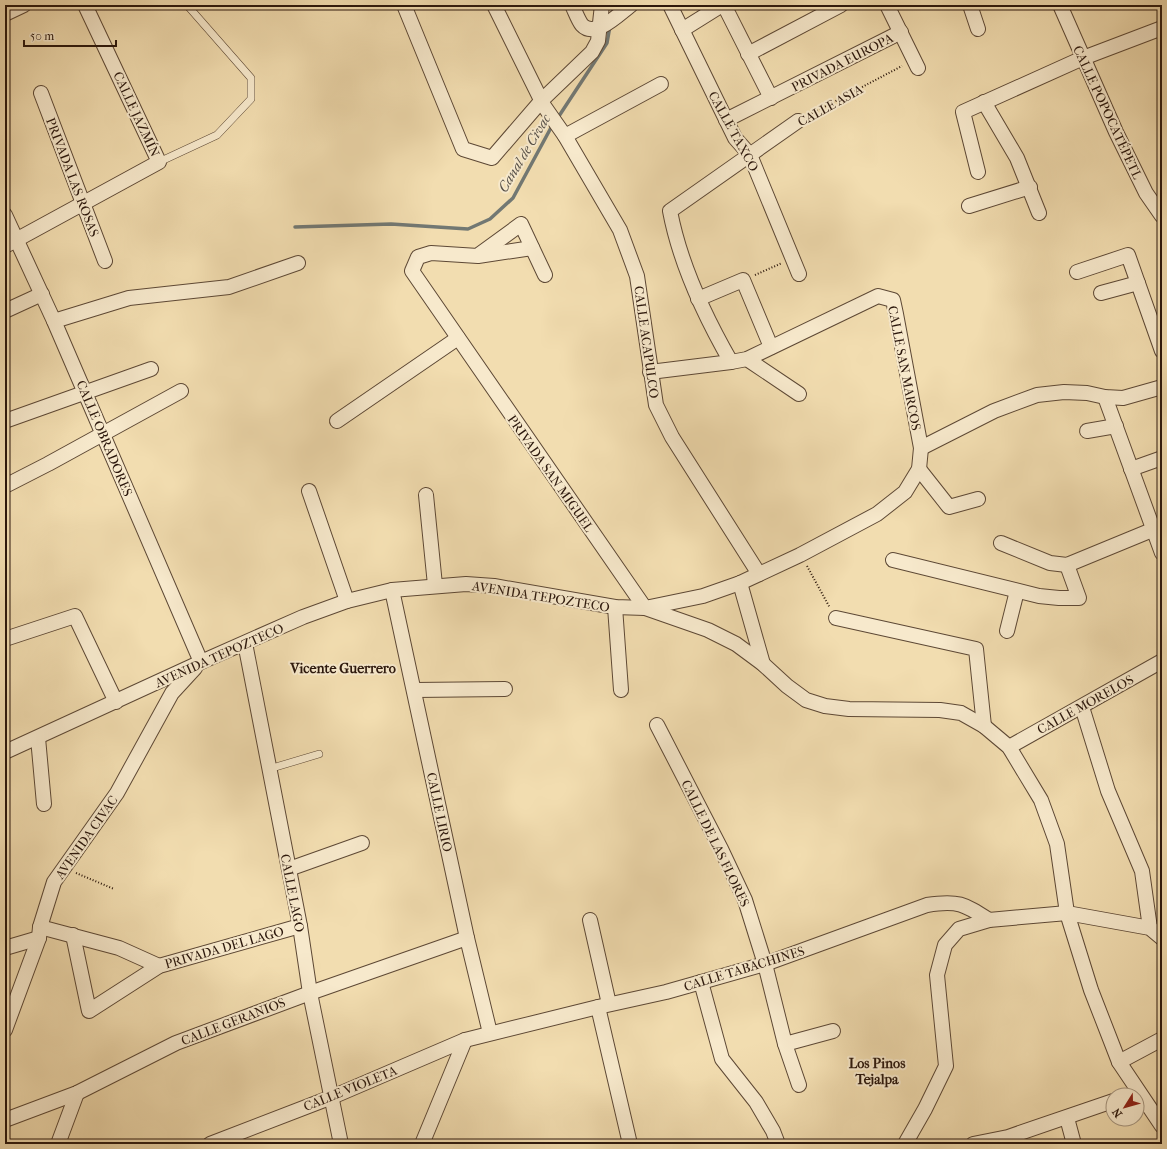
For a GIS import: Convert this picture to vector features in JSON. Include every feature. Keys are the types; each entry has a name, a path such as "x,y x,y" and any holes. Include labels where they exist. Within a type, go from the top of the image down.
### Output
{"street":[{"path":"5,14 24,5"},
{"name":"CALLE JAZMÍN","path":"11,243 159,162 85,5"},
{"path":"404,5 463,149 492,158 592,52 603,26 602,5"},
{"name":"CALLE ACAPULCO","path":"494,5 543,103 562,131 620,230 635,269 656,405 672,437 759,574"},
{"path":"572,5 582,26 590,30 603,26 626,8"},
{"name":"CALLE TAXCO","path":"670,5 735,138 750,155 799,274"},
{"path":"682,30 723,5 771,98"},
{"path":"748,54 841,5"},
{"path":"887,5 916,64"},
{"path":"970,5 978,29"},
{"name":"CALLE POPOCATÉPETL","path":"1060,5 1082,58 1116,132 1146,193 1162,216"},
{"path":"978,172 963,112 1082,58 1162,28"},
{"name":"PRIVADA EUROPA","path":"726,120 901,32"},
{"path":"562,131 661,84"},
{"name":"PRIVADA LAS ROSAS","path":"41,93 105,261"},
{"path":"984,102 1017,158 1030,187 1039,213"},
{"name":"CALLE ASIA","path":"698,299 674,235 670,211 798,121"},
{"path":"969,206 1030,187"},
{"name":"CALLE OBRADORES","path":"5,215 11,243 39,287 201,662"},
{"path":"478,256 521,224 545,275"},
{"path":"478,256 532,248"},
{"name":"PRIVADA SAN MIGUEL","path":"478,256 431,253 418,257 412,271 645,608"},
{"path":"1077,272 1128,255 1162,351"},
{"path":"54,321 129,298 229,287 298,263"},
{"path":"731,362 713,331 698,299 743,280 771,347"},
{"path":"1101,293 1138,283"},
{"path":"5,311 39,287"},
{"name":"CALLE SAN MARCOS","path":"650,372 747,359 878,296 887,297 893,300 921,448"},
{"path":"337,421 458,338"},
{"path":"747,359 799,394"},
{"path":"5,421 151,369"},
{"path":"645,608 703,596 740,583 800,555 877,514 905,492 919,469 921,448 994,411 1037,394 1064,392 1087,393 1105,397 1123,398 1162,387"},
{"path":"5,486 48,464 181,390"},
{"path":"1105,397 1152,530 1162,553"},
{"path":"1086,431 1116,426"},
{"path":"1131,469 1162,458"},
{"path":"919,469 949,507 978,499"},
{"path":"309,491 347,601"},
{"path":"426,495 434,585"},
{"path":"1001,543 1050,563 1067,564 1152,530"},
{"path":"893,560 1017,591 1059,598 1079,598 1067,564"},
{"path":"740,583 763,664"},
{"name":"AVENIDA TEPOZTECO","path":"5,752 303,617 347,601 392,590 434,585 466,584 494,586 615,607 645,608 708,630 736,644 763,664 787,686 800,695 825,706 940,710 961,713 984,726 1009,747 1041,800 1057,844 1067,913 1092,990 1119,1062 1131,1087"},
{"name":"CALLE LIRIO","path":"392,590 415,690 467,938 490,1033"},
{"path":"1007,631 1017,591"},
{"path":"615,607 621,690"},
{"path":"7,637 75,616 116,702"},
{"path":"836,618 976,648 984,726"},
{"name":"CALLE LAGO","path":"245,643 300,926 310,993 341,1144"},
{"name":"CALLE MORELOS","path":"1009,747 1162,661"},
{"name":"AVENIDA CIVAC","path":"5,1030 40,932 54,882 117,793 172,693 201,662"},
{"path":"415,690 505,689"},
{"path":"1082,707 1108,790 1142,871 1150,928"},
{"name":"CALLE DE LAS FLORES","path":"657,725 721,849 745,900 765,964 785,1044 800,1085"},
{"path":"38,738 44,804"},
{"path":"289,868 362,844"},
{"name":"CALLE TABACHINES","path":"490,1033 666,992 765,964 927,905 949,901 966,905 989,920"},
{"path":"905,1144 925,1109 946,1066 937,975 945,945 960,929 989,920 1067,913 1150,928 1162,938"},
{"path":"590,920 603,1006 630,1144"},
{"name":"PRIVADA DEL LAGO","path":"73,935 89,1011 159,966 300,926"},
{"path":"5,948 40,932 73,935 119,948 159,966"},
{"name":"CALLE GERANIOS","path":"5,1120 77,1093 176,1043 310,993 467,938"},
{"path":"701,982 722,1059 756,1102 773,1131 778,1144"},
{"path":"785,1044 833,1031"},
{"name":"CALLE VIOLETA","path":"210,1144 332,1097 465,1040 490,1033"},
{"path":"1119,1062 1162,1039"},
{"path":"422,1144 465,1040"},
{"path":"58,1144 77,1093"},
{"path":"973,1144 1008,1137 1105,1104"},
{"name":"AVENIDA TEPOZTECO","path":"1145,1107 1162,1126"},
{"path":"1067,1118 1074,1144"}],"lane":[{"path":"159,162 217,135 251,99 251,78 187,5"},
{"path":"270,769 319,754"}],"path":[{"name":"CALLE ASIA","path":"798,121 916,64"},
{"path":"743,280 792,259"},
{"path":"800,555 836,618"},
{"path":"64,868 114,889"}],"waterway":[{"name":"Canal de Civac","path":"612,14 613,5"},
{"name":"Canal de Civac","path":"557,119 607,43 610,26"},
{"name":"Canal de Civac","path":"295,227 391,224 468,229 490,219 513,198 553,124"}],"district":[{"name":"Vicente Guerrero","path":"343,668"},
{"name":"Los Pinos Tejalpa","path":"877,1072"}]}
